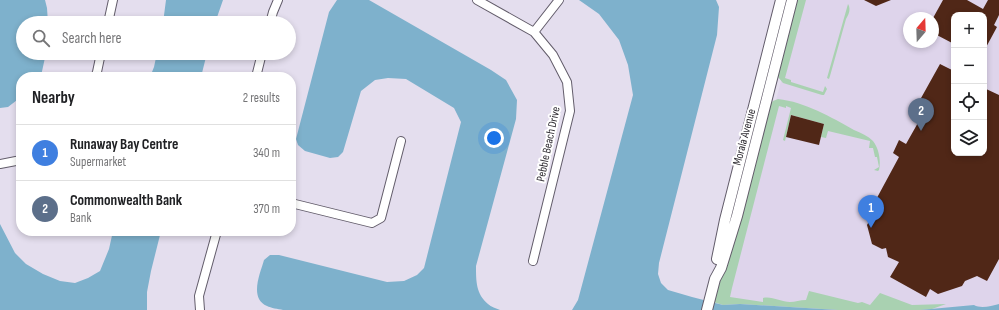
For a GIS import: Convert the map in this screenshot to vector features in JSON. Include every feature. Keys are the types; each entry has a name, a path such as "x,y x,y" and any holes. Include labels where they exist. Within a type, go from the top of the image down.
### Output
{"main road":[{"name":"Morala Avenue","path":"707,310 715,279 725,220 781,0"},
{"name":"Morala Avenue","path":"715,279 721,268 737,216 792,0"}],"street":[{"path":"110,16 113,0"},
{"path":"272,16 278,0"},
{"name":"Pebble Beach Drive","path":"477,0 534,32 553,55 566,82 570,111 533,261"},
{"path":"534,32 559,0"},
{"path":"97,72 100,60"},
{"path":"257,72 260,60"},
{"path":"296,204 372,224 380,218 401,141"},
{"path":"0,164 16,161"},
{"path":"200,310 199,296 216,236"}],"shaded area":[{"path":"802,0 999,0 999,304 987,307 920,310 838,310 740,304 723,305"}],"green space":[{"path":"797,0 806,0 785,78 791,80 791,82 823,92 825,86 827,89 824,95 783,83 778,77"},
{"path":"848,4 849,12 829,79 827,78"},
{"path":"778,99 798,103 818,111 862,133 875,144 880,159 880,166 878,171 874,170 879,167 873,148 869,148 870,141 828,131 826,138 821,137 824,124 791,115 785,141 783,140 791,108 779,106 730,297 763,302 763,298 773,298 792,302 806,300 809,291 870,305 880,293 912,305 946,304 932,309 920,310 838,310 740,304 723,305 713,302 740,224 771,104 773,101"}],"water":[{"path":"0,0 45,0 48,16 16,16 16,60 44,60 42,72 16,72 16,101 8,107 0,108"},
{"path":"166,0 223,0 217,16 164,16"},
{"path":"337,0 369,0 506,80 517,100 516,119 476,266 477,282 481,296 489,305 500,310 283,310 267,306 258,297 257,285 260,272 264,260 270,255 279,255 387,282 404,281 417,275 424,268 461,122 454,108 406,79 388,78 375,80 361,91 343,152 338,157 330,158 305,151 298,145 296,139 329,12"},
{"path":"579,0 716,0 719,7 717,35 659,263 658,274 661,283 668,290 723,305 740,304 838,310 572,310 578,300 633,95 628,65 619,40 599,14"},
{"path":"156,60 205,60 202,72 152,72"},
{"path":"0,224 15,253 26,264 43,274 60,281 75,283 100,271 109,249 112,236 160,236 147,292 147,310 0,310"},
{"path":"999,304 999,310 920,310 974,305 986,307"}],"building":[{"path":"864,0 891,0 876,6"},
{"path":"943,0 967,0 983,9 988,0 999,0 999,15 994,25 997,27 987,45 987,12 951,12 951,42 939,36 939,12 936,12"},
{"path":"940,64 951,70 951,156 987,156 987,89 999,95 999,259 987,281 977,276 965,281 962,286 938,294 930,289 926,297 890,277 899,262 888,257 886,248 882,249 872,244 867,225 874,213 872,207 899,157 893,153 899,140 906,144 919,121 911,116"},
{"path":"791,115 824,124 819,145 786,137"}],"place":[{"name":"Commonwealth Bank","path":"921,131"},
{"name":"Runaway Bay Centre","path":"871,228"}]}
